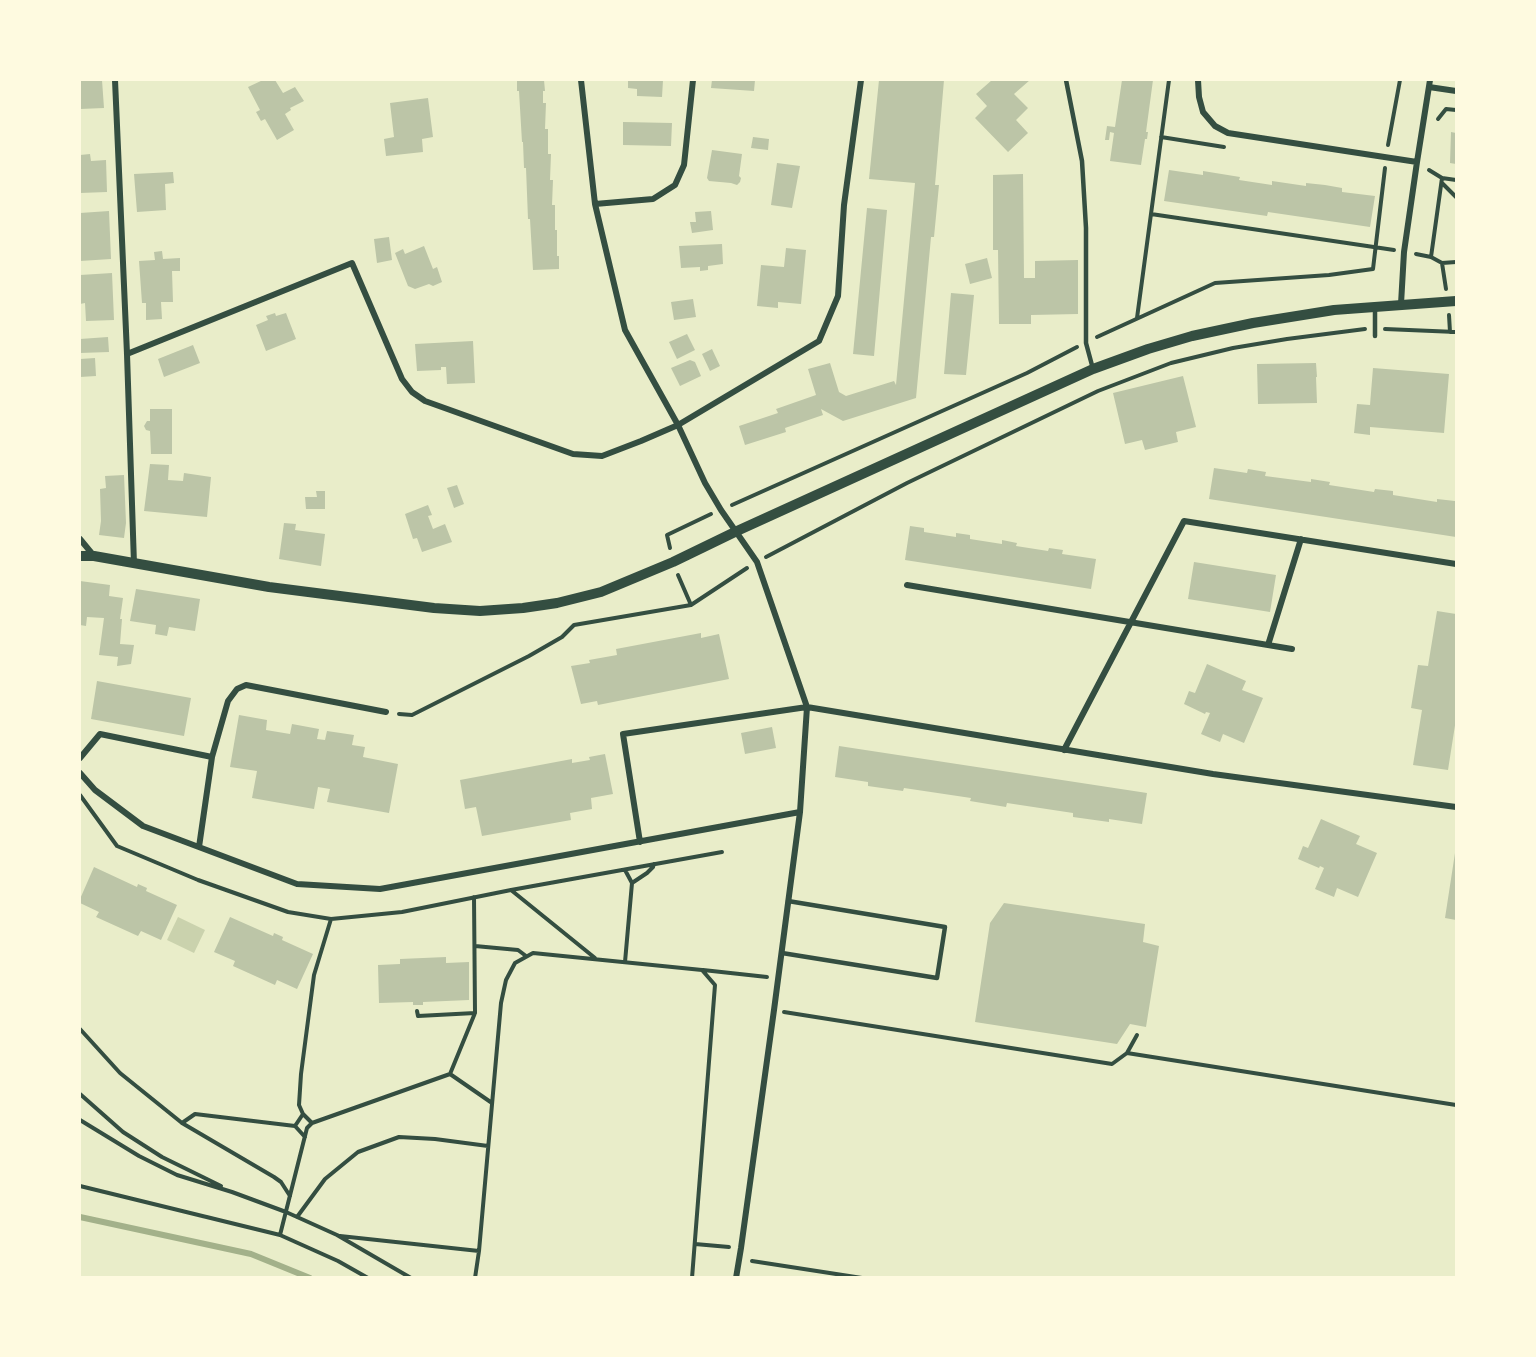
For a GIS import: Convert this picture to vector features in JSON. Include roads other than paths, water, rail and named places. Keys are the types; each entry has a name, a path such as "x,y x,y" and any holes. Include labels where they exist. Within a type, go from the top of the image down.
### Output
{"street":[{"path":"115,80 134,564"},
{"path":"581,80 595,204 625,330 678,425 705,483 757,562 807,707 800,812 736,1278"},
{"path":"595,204 653,199 675,185 684,165 693,80"},
{"path":"127,354 352,263 402,379 412,392 425,400 573,454 602,456 678,425 819,341 838,296 844,205 861,80"},
{"path":"1198,80 1203,112 1215,126 1228,133 1417,162"},
{"path":"1401,304 1404,252 1430,83 1456,91"},
{"path":"80,556 94,556 269,587 434,608 480,611 557,603 609,588 673,562 1093,369 1148,349 1253,323 1322,312 1456,301"},
{"path":"1064,750 1184,521 1456,564"},
{"path":"80,539 94,556"},
{"path":"1268,645 1301,539"},
{"path":"907,585 1292,649"},
{"path":"200,847 212,757 228,701 237,689 246,685 386,712"},
{"path":"640,842 623,734 807,707 1213,774 1456,807"},
{"path":"80,758 100,734 212,757"},
{"path":"80,773 95,790 143,826 297,884 380,888 800,812"}],"lane":[{"path":"1066,80 1082,161 1086,228 1086,343 1093,369"},
{"path":"1375,307 1375,336"},
{"path":"782,953 937,978 945,927 788,901"}],"waterway":[{"path":"80,1217 251,1254 310,1278"}]}
